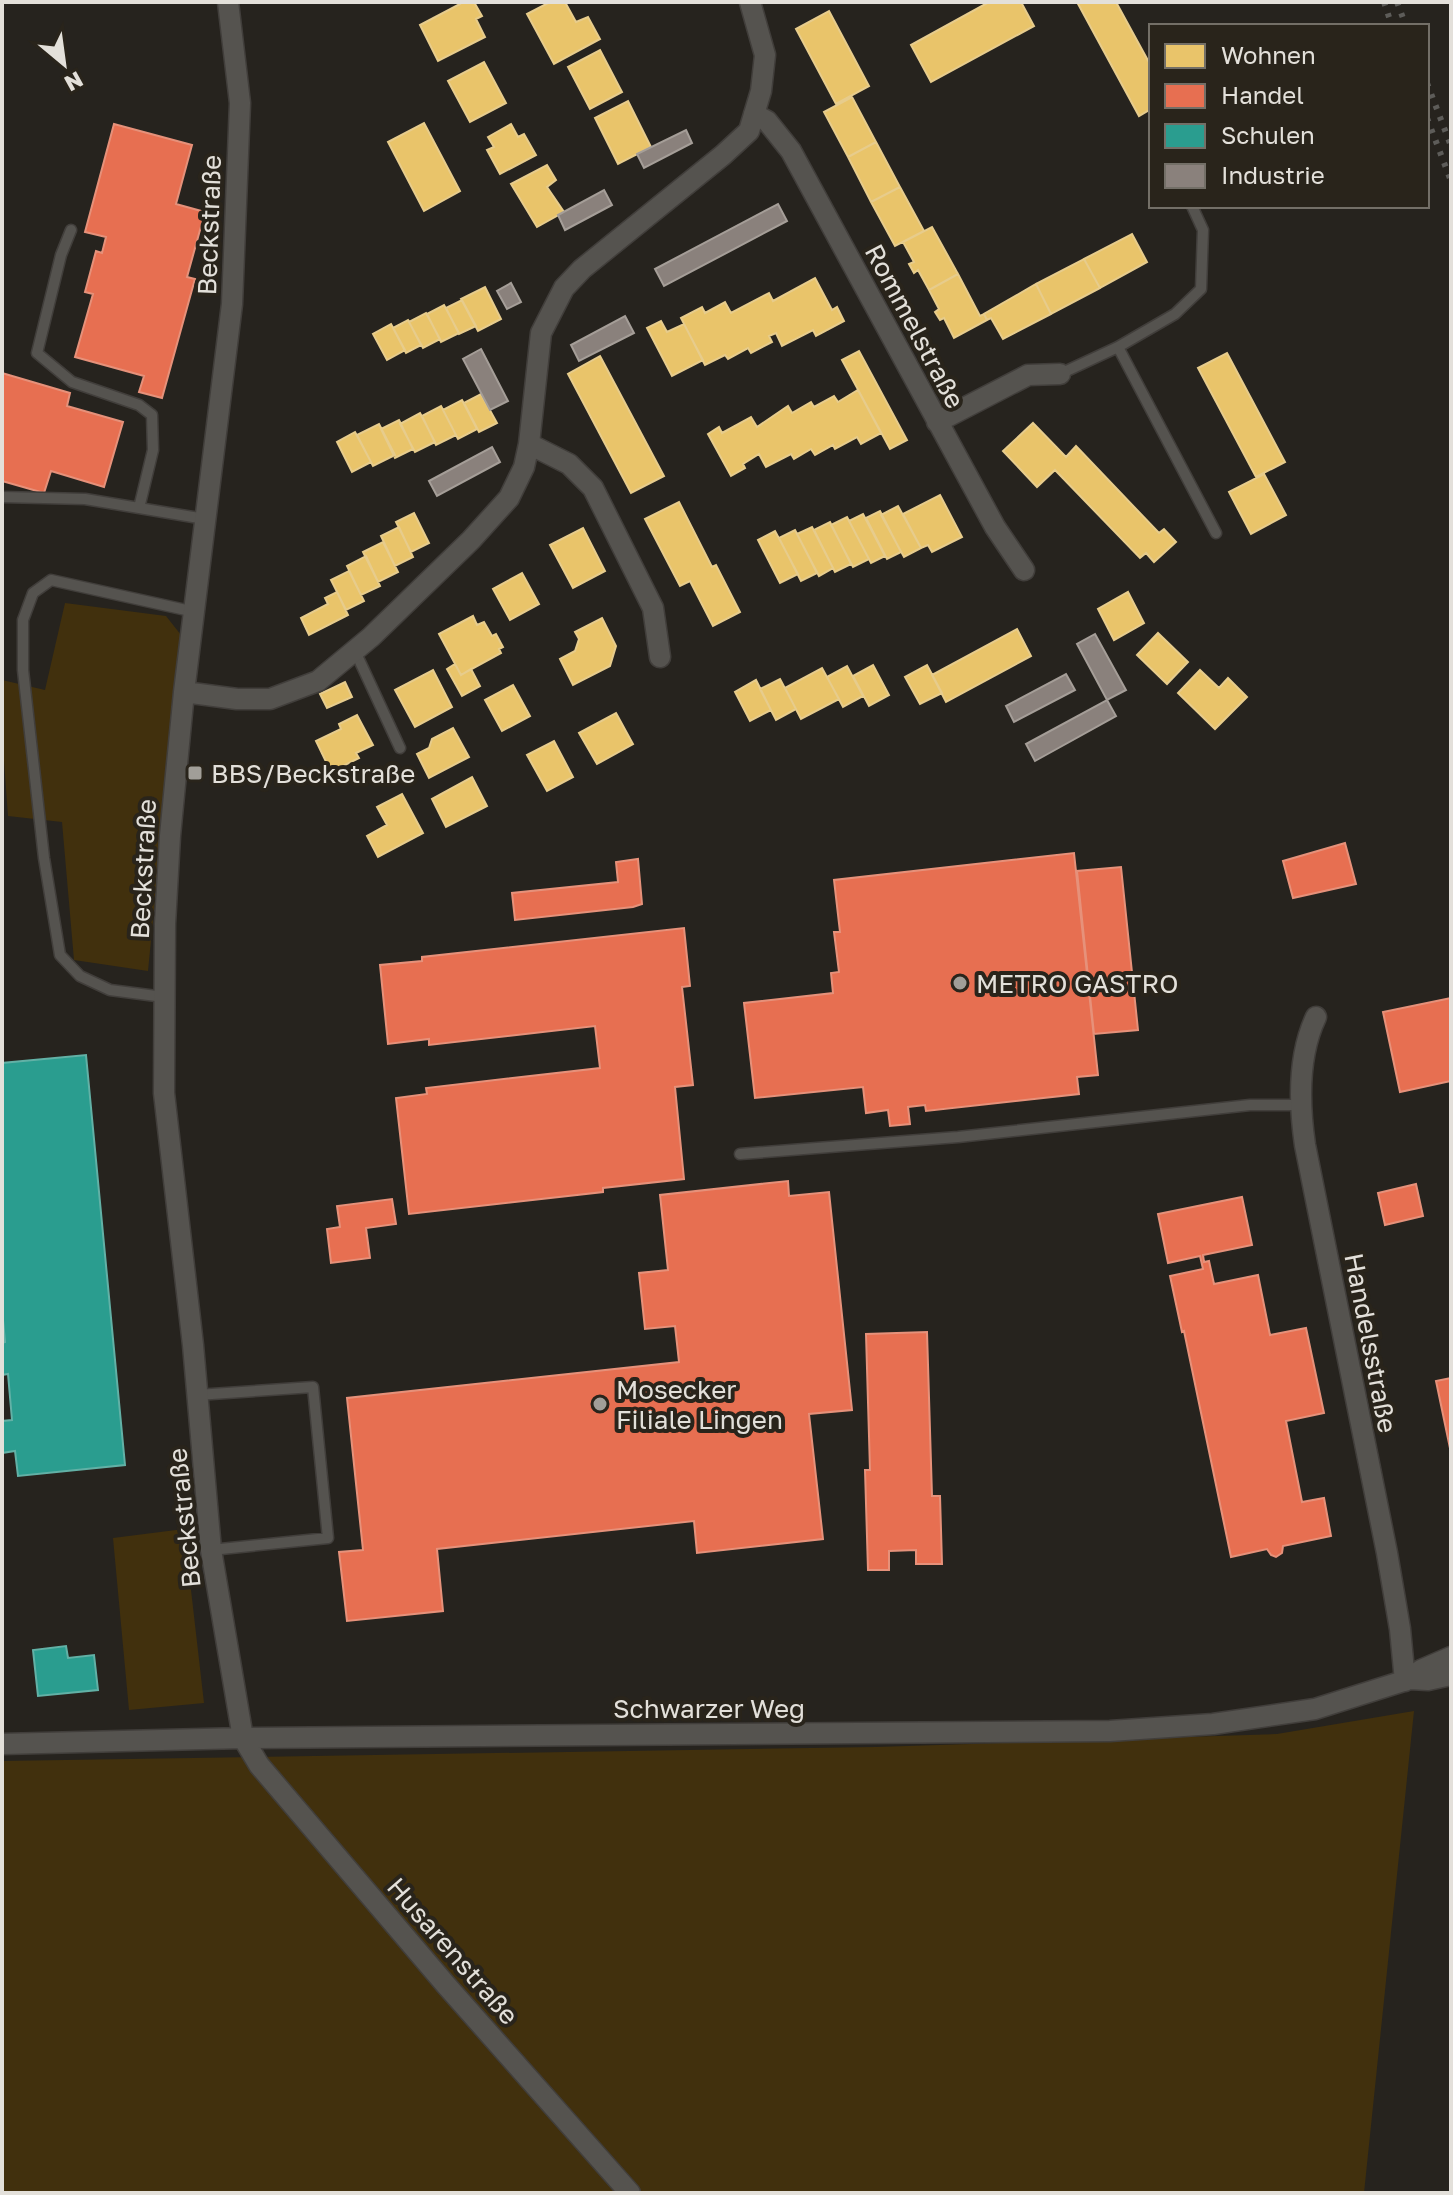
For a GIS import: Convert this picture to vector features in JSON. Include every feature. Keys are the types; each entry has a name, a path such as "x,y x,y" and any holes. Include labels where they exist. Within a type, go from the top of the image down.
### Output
{"street":[{"name":"Beckstraße","path":"228,2 240,103 232,304 184,692 170,836 165,924 164,1093 211,1550 243,1738"},
{"path":"184,692 237,699 270,699 318,681 355,651 471,540 509,498 524,467 529,444 541,333 564,288 582,269 749,131 761,91 765,55 753,3"},
{"name":"Rommelstraße","path":"754,114 767,121 791,151 995,527 1024,570"},
{"path":"937,422 1028,375 1060,374"},
{"path":"529,444 569,464 593,488 653,608 660,657"},
{"name":"Handelsstraße","path":"1316,1017 1307,1037 1302,1082 1305,1145 1387,1553 1407,1680"},
{"name":"Schwarzer Weg","path":"1407,1680 1451,1657"},
{"name":"Schwarzer Weg","path":"2,1744 243,1738 1110,1731 1213,1724 1315,1709 1407,1680 1451,1675"},
{"name":"Husarenstraße","path":"243,1738 259,1765 446,1985 630,2193"}],"lane":[{"path":"1060,374 1118,347 1175,314 1201,289 1203,230 1193,208"},
{"path":"71,230 61,255 37,353 72,382 139,405 152,415 153,450 139,508"},
{"path":"1118,347 1216,533"},
{"path":"2,497 85,499 207,519"},
{"path":"164,997 110,990 80,976 60,955 44,858 23,670 23,620 33,593 51,580 195,612"},
{"path":"355,651 400,748"},
{"path":"740,1154 958,1137 1250,1105 1303,1105"},
{"path":"197,1395 313,1387 328,1538 211,1550"}],"shaded area":[{"path":"65,603 166,616 181,635 148,971 74,960 62,822 8,816 2,680 45,690"},
{"path":"184,1529 204,1703 129,1710 113,1538"},
{"path":"1414,1711 1364,2193 2,2193 2,1761 876,1747 1277,1734"}],"building: Wohnen":[{"path":"459,2 474,2 482,16 476,19 485,37 438,61 420,25"},
{"path":"550,2 565,2 576,22 588,17 600,39 554,64 527,14"},
{"path":"989,2 1021,2 1034,26 931,82 911,45"},
{"path":"1077,2 1116,2 1149,62 1149,110 1139,116"},
{"path":"829,11 869,86 836,104 796,29"},
{"path":"600,50 622,92 590,109 568,67"},
{"path":"484,62 506,103 470,122 448,81"},
{"path":"852,97 876,142 848,157 824,112"},
{"path":"628,101 651,147 618,164 595,118"},
{"path":"424,123 460,191 424,211 388,142"},
{"path":"511,124 518,137 524,134 536,155 500,174 487,150 494,147 488,137"},
{"path":"876,142 900,187 871,202 848,157"},
{"path":"547,165 556,180 547,187 564,212 537,227 511,184"},
{"path":"900,187 924,231 895,246 871,202"},
{"path":"932,227 958,274 929,290 918,270 914,273 909,264 914,262 903,242"},
{"path":"1132,234 1147,262 1100,288 1084,259"},
{"path":"1084,259 1100,288 1051,314 1036,284"},
{"path":"958,274 980,316 984,314 987,320 954,338 944,318 940,320 935,312 939,309 929,290"},
{"path":"815,278 832,310 837,307 844,321 816,336 813,330 782,346 776,333 769,336 772,342 751,353 748,348 728,359 725,355 705,365 681,318 702,307 705,313 725,302 731,313 769,293 773,301"},
{"path":"1036,284 1051,314 1003,339 991,318 987,320 984,314"},
{"path":"485,287 501,319 478,331 461,299"},
{"path":"462,300 476,326 459,334 446,308"},
{"path":"444,305 459,333 441,342 427,314"},
{"path":"426,313 440,339 423,348 409,322"},
{"path":"408,320 421,345 406,353 393,328"},
{"path":"661,321 667,332 684,324 703,360 672,376 647,328"},
{"path":"391,324 405,350 387,360 373,334"},
{"path":"859,351 907,440 890,449 842,360"},
{"path":"1227,353 1285,462 1256,477 1198,368"},
{"path":"600,356 664,476 631,493 568,374"},
{"path":"858,390 881,433 861,444 857,437 815,455 811,449 794,459 791,454 766,467 759,454 731,476 708,434 719,427 722,433 751,417 757,427 788,406 792,413 811,402 814,407 834,396 838,402"},
{"path":"481,394 497,423 479,432 464,403"},
{"path":"462,400 477,429 458,439 443,410"},
{"path":"441,406 456,435 436,445 422,416"},
{"path":"420,413 435,442 415,452 400,424"},
{"path":"399,420 413,449 395,458 381,429"},
{"path":"1033,423 1066,457 1076,446 1159,533 1164,529 1176,542 1154,562 1146,553 1140,558 1055,470 1037,487 1003,451"},
{"path":"379,424 395,455 373,466 357,435"},
{"path":"355,432 371,462 352,472 337,442"},
{"path":"1264,474 1286,515 1251,534 1229,492"},
{"path":"940,495 962,537 932,552 928,545 921,548 903,514"},
{"path":"679,502 712,567 716,565 740,612 713,626 690,581 680,586 645,519"},
{"path":"898,506 921,548 904,557 881,515"},
{"path":"880,511 901,552 887,559 866,518"},
{"path":"414,513 429,543 411,552 396,522"},
{"path":"863,514 885,556 871,563 849,521"},
{"path":"847,517 869,559 853,567 831,525"},
{"path":"830,522 851,564 835,572 814,530"},
{"path":"399,527 413,557 395,566 381,536"},
{"path":"812,527 833,568 819,576 797,534"},
{"path":"583,528 605,571 573,588 550,545"},
{"path":"795,530 817,573 801,581 779,538"},
{"path":"775,531 798,574 780,583 758,540"},
{"path":"383,542 398,572 378,582 363,552"},
{"path":"366,556 380,586 361,595 347,566"},
{"path":"349,571 364,601 346,610 331,580"},
{"path":"522,573 539,604 510,620 493,589"},
{"path":"337,592 348,615 309,635 301,618 328,604 325,598"},
{"path":"1128,592 1144,623 1114,640 1098,609"},
{"path":"473,616 477,625 484,622 492,636 496,634 503,647 499,649 501,653 461,675 439,634"},
{"path":"602,618 616,646 610,666 573,685 560,659 575,651 579,639 575,632"},
{"path":"1017,629 1031,656 946,702 932,675"},
{"path":"1158,633 1188,662 1167,684 1137,655"},
{"path":"455,664 461,675 471,669 480,686 462,696 447,669"},
{"path":"873,665 889,695 869,706 853,676"},
{"path":"927,665 942,693 920,704 905,677"},
{"path":"847,666 863,696 843,707 827,677"},
{"path":"822,668 839,699 801,719 785,688"},
{"path":"433,670 452,707 415,727 395,690"},
{"path":"1200,670 1219,688 1228,678 1247,697 1215,729 1178,693"},
{"path":"780,679 796,709 776,720 760,689"},
{"path":"756,680 771,710 750,721 735,692"},
{"path":"345,682 352,697 327,708 320,694"},
{"path":"513,685 530,716 502,731 485,700"},
{"path":"616,713 633,744 597,764 579,733"},
{"path":"357,715 373,745 356,753 359,758 331,772 316,741 341,729 339,724"},
{"path":"453,728 469,757 429,778 417,754 429,748 432,739"},
{"path":"554,741 573,777 547,791 527,755"},
{"path":"472,777 487,806 446,827 432,799"},
{"path":"402,794 423,833 378,857 367,836 387,825 377,807"}],"building: Handel":[{"path":"114,124 192,145 176,204 205,212 187,277 195,279 162,398 139,392 144,376 75,357 93,294 85,292 96,251 102,253 106,237 85,232"},
{"path":"2,373 70,393 67,406 123,422 104,487 51,471 44,493 2,481"},
{"path":"1345,843 1356,884 1293,898 1283,861"},
{"name":"METRO GASTRO","path":"1074,853 1098,1075 1077,1077 1079,1094 926,1111 925,1105 908,1107 910,1124 890,1126 888,1110 866,1113 863,1087 755,1098 744,1003 833,993 831,973 839,972 834,932 840,932 834,880"},
{"path":"638,859 642,904 515,920 512,893 618,882 616,862"},
{"path":"1121,867 1138,1030 1094,1034 1077,871"},
{"path":"684,928 690,986 682,987 693,1085 675,1087 684,1179 603,1188 603,1192 409,1214 396,1098 427,1094 426,1088 600,1068 595,1026 429,1045 429,1039 388,1044 380,965 422,961 422,957"},
{"path":"1451,998 1451,1081 1400,1092 1383,1012"},
{"name":"Mosecker Filiale Lingen","path":"788,1181 789,1196 829,1192 852,1410 809,1414 823,1539 697,1553 694,1521 437,1549 443,1611 347,1621 339,1552 363,1550 347,1398 679,1362 675,1326 645,1329 639,1273 668,1270 660,1195"},
{"path":"1416,1184 1423,1216 1385,1225 1378,1193"},
{"path":"1242,1197 1252,1245 1203,1255 1204,1262 1209,1261 1214,1284 1258,1275 1270,1335 1306,1328 1324,1413 1286,1421 1302,1502 1324,1498 1331,1536 1283,1546 1282,1553 1276,1557 1267,1549 1231,1557 1170,1276 1203,1269 1200,1256 1168,1263 1158,1214"},
{"path":"392,1199 396,1224 366,1228 370,1258 331,1263 327,1229 340,1227 337,1206"},
{"path":"927,1332 932,1496 940,1496 942,1564 916,1564 916,1550 889,1551 889,1570 868,1570 865,1470 870,1470 866,1334"},
{"path":"1451,1378 1451,1453 1436,1381"}],"building: Schulen":[{"path":"86,1055 125,1465 18,1476 15,1451 2,1453 2,1421 12,1420 8,1374 2,1375 2,1343 5,1342 2,1309 2,1063"},
{"path":"66,1646 68,1658 94,1655 98,1690 38,1696 33,1650"}],"building: Industrie":[{"path":"686,130 692,143 644,168 637,154"},
{"path":"604,190 612,205 565,230 558,215"},
{"path":"778,204 787,221 664,286 655,269"},
{"path":"511,283 521,302 507,309 497,291"},
{"path":"625,316 634,333 579,361 571,345"},
{"path":"481,349 508,401 490,410 463,359"},
{"path":"492,447 500,462 437,496 429,481"},
{"path":"1095,634 1126,690 1107,700 1077,644"},
{"path":"1066,674 1075,690 1014,722 1006,706"},
{"path":"1107,700 1116,716 1035,761 1026,744"}],"railway":[{"path":"1384,2 1391,24"},
{"path":"1397,2 1405,24"},
{"path":"1429,88 1451,146"},
{"path":"1429,123 1451,181"}],"place":[{"name":"BBS/Beckstraße","path":"195,773"},
{"name":"METRO GASTRO","path":"960,983"},
{"name":"Mosecker Filiale Lingen","path":"600,1404"}]}
